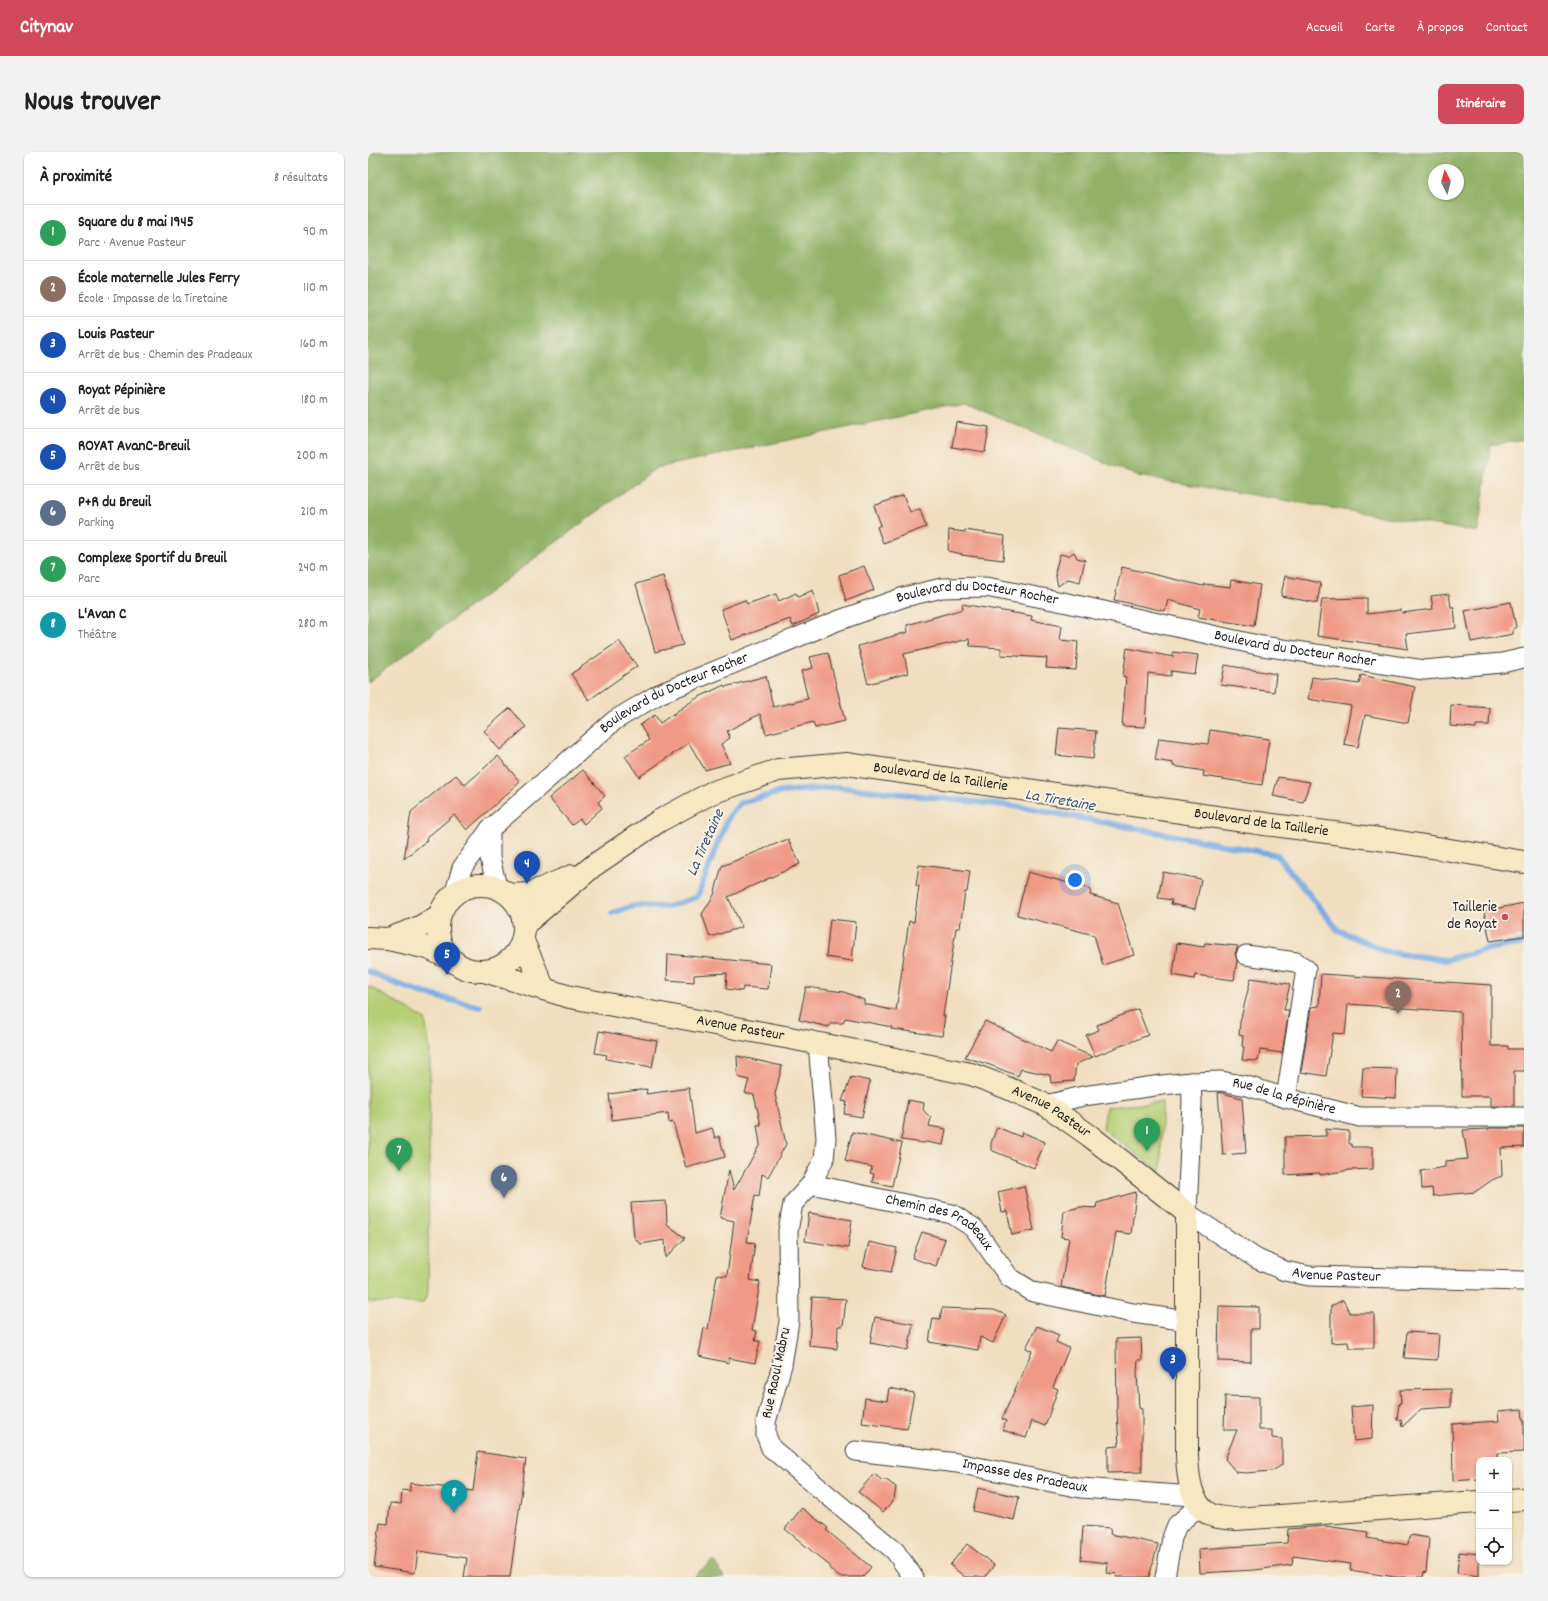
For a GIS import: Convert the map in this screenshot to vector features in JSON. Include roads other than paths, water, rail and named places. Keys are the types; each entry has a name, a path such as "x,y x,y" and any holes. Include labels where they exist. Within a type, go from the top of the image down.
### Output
{"main road":[{"name":"Boulevard de la Taillerie","path":"524,932 593,866 659,821 711,793 778,770 846,764 1524,862"},
{"name":"Boulevard de la Taillerie","path":"503,891 529,894 593,866"},
{"path":"451,960 442,947 438,932 439,916 445,902 456,892 469,886 483,884 503,891 520,908 524,932 544,989"},
{"path":"378,939 418,928 439,916"},
{"path":"378,939 428,948 466,969 484,971 500,967 514,956 524,932"},
{"name":"Avenue Pasteur","path":"484,971 570,997 818,1043 971,1074 1005,1086 1046,1105 1090,1136 1187,1214"},
{"path":"1187,1214 1187,1456 1188,1478 1196,1501 1211,1515 1236,1519 1476,1502"},
{"path":"1512,1500 1524,1499"}],"street":[{"name":"Boulevard du Docteur Rocher","path":"456,892 462,868 490,829 615,720 659,694 837,621 904,597 942,588 986,587 1063,602 1262,646 1424,670 1502,663 1524,658"},
{"path":"490,829 490,858 503,891"},
{"path":"1246,955 1296,962 1306,969 1286,1098"},
{"path":"811,1184 824,1159 826,1138 818,1043"},
{"name":"Rue de la Pépinière","path":"1046,1105 1083,1096 1191,1082 1221,1080 1360,1117 1524,1117"},
{"path":"1187,1214 1192,1101 1191,1082"},
{"name":"Chemin des Pradeaux","path":"811,1184 952,1214 974,1228 1009,1277 1033,1292 1132,1313 1188,1321"},
{"name":"Rue Raoul Mabru","path":"811,1184 793,1204 788,1231 789,1321 782,1365 766,1422 766,1435 771,1448 895,1552 912,1577"},
{"name":"Avenue Pasteur","path":"1187,1214 1257,1259 1285,1271 1310,1276 1524,1281"},
{"name":"Impasse des Pradeaux","path":"856,1451 957,1463 1081,1488 1196,1501"},
{"path":"1165,1577 1172,1538 1177,1525 1196,1501"}],"waterway":[{"name":"La Tiretaine","path":"612,913 634,906 667,907 697,897 728,818 740,803 781,792 838,787 1022,807 1277,855 1338,930 1387,952 1446,960 1491,948 1524,943"},
{"name":"La Tiretaine","path":"368,971 409,988 437,997 480,1007"}],"place":[{"name":"Royat Pépinière","path":"527,884"},
{"name":"Taillerie de Royat","path":"1505,917"},
{"name":"ROYAT AvanC-Breuil","path":"447,975"},
{"name":"École maternelle Jules Ferry","path":"1398,1014"},
{"name":"Square du 8 mai 1945","path":"1147,1151"},
{"name":"Complexe Sportif du Breuil","path":"399,1171"},
{"name":"P+R du Breuil","path":"504,1198"},
{"name":"Louis Pasteur","path":"1173,1380"},
{"name":"L'Avan C","path":"454,1513"}]}
